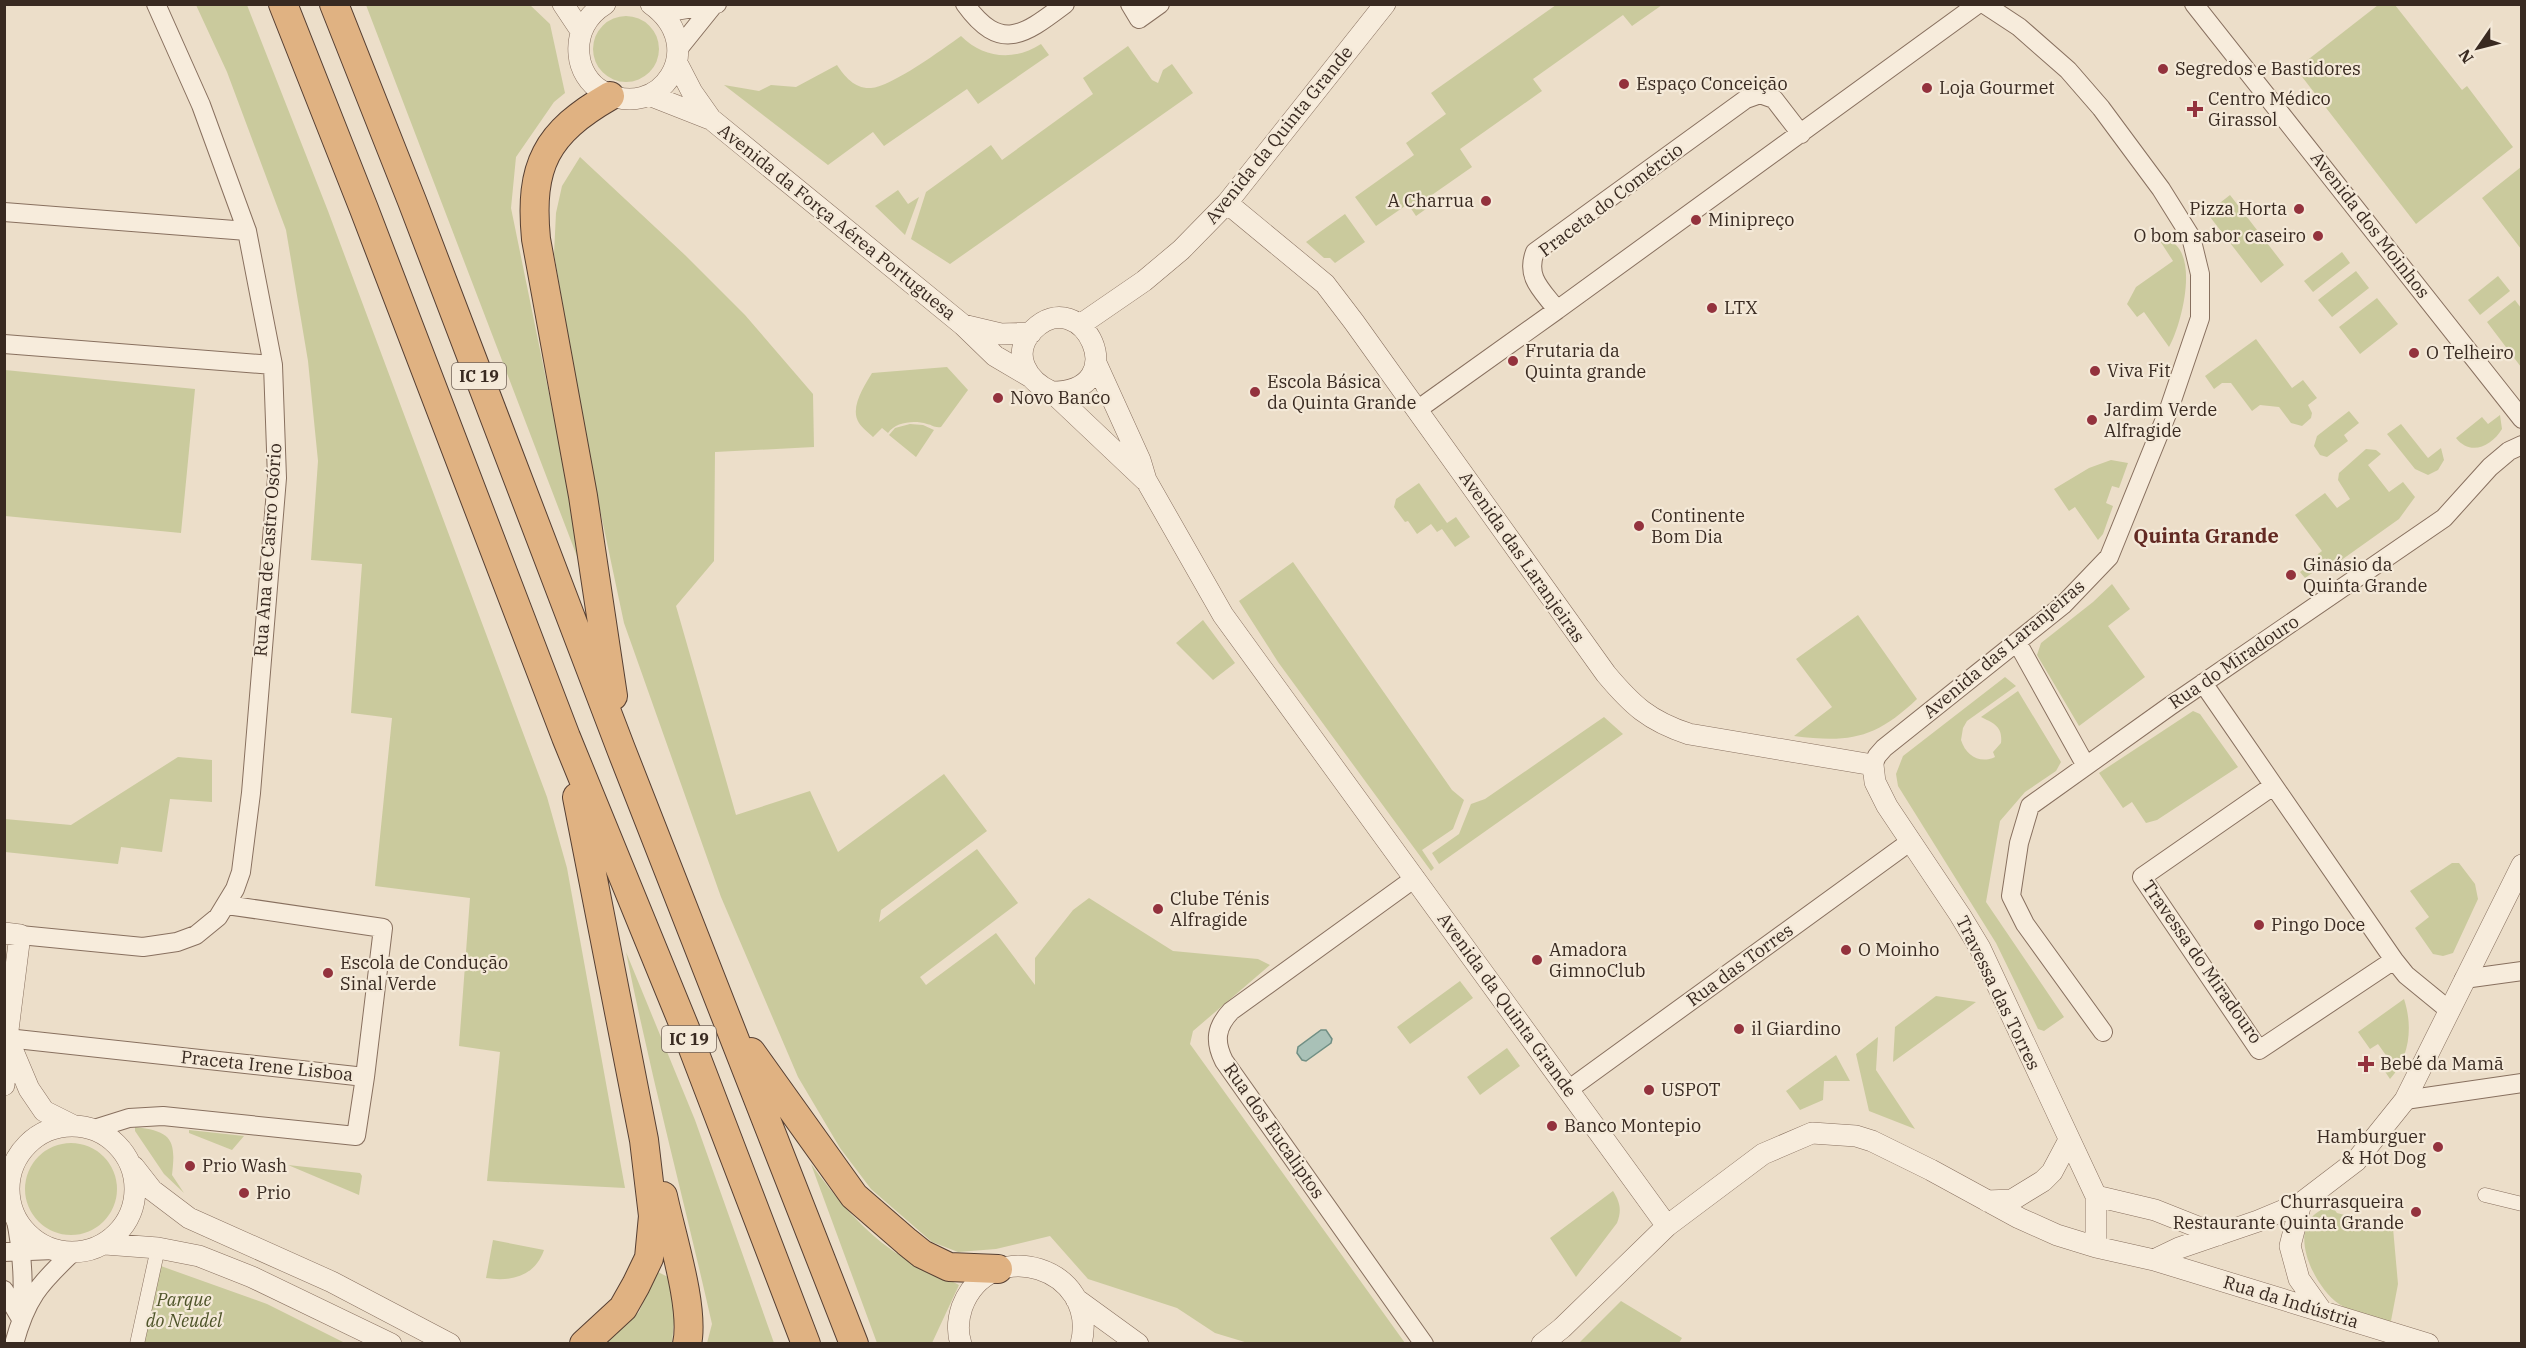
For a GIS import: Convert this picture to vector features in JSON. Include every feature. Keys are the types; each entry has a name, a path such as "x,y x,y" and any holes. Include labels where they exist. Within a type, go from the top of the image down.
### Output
{"highway":[{"name":"IC 19","path":"283,4 566,737 687,1033 806,1344"},
{"name":"IC 19","path":"334,4 854,1344"},
{"path":"610,96 580,114 559,134 542,162 536,183 534,213 536,239 583,496 621,748"},
{"path":"566,737 644,1140 653,1216 649,1258 624,1308 584,1344"},
{"path":"726,1017 854,1196 907,1242 931,1258 950,1267 998,1269"},
{"path":"644,1140 662,1193 689,1313 687,1344"}],"street":[{"name":"Rua Ana de Castro Osório","path":"12,934 142,947 177,942 196,935 207,927 227,905 241,872 251,793 277,478 273,365 247,231 201,105 156,4"},
{"path":"563,4 581,31"},
{"path":"605,4 588,19 581,31 578,46 579,62 586,76 597,88 610,96 623,99 649,95 661,88 670,77 678,56 714,6"},
{"path":"964,4 986,27 1004,36 1015,36 1031,29 1065,4"},
{"path":"1130,4 1139,19 1160,4"},
{"name":"Avenida da Quinta Grande","path":"1385,4 1227,203 1181,250 1151,275 1080,325 1090,335 1096,349 1096,363 1140,460 1146,480 1223,615 1667,1226"},
{"path":"1417,410 1978,4"},
{"name":"Avenida das Laranjeiras","path":"1227,203 1324,285 1417,410 1606,674 1630,703 1647,716 1668,727 1689,734 1873,765 1884,748 2063,605 2103,565 2115,547 2169,409 2200,318 2200,274 2191,237 2177,213 2102,108 2068,70 2019,27 1984,4"},
{"name":"Avenida dos Moinhos","path":"2194,4 2522,419"},
{"path":"657,9 714,6"},
{"name":"Avenida da Força Aérea Portuguesa","path":"657,9 671,23 678,56 692,92 711,119 963,325 995,356 1029,376"},
{"name":"Praceta do Comércio","path":"1557,310 1532,276 1530,265 1536,252 1746,99 1760,94 1774,99 1801,134"},
{"name":"Avenida da Força Aérea Portuguesa","path":"649,95 711,119"},
{"path":"4,212 247,231"},
{"path":"1029,376 1023,362 1023,348 1031,333 1039,325 1052,319 1066,319 1080,325"},
{"name":"Avenida da Força Aérea Portuguesa","path":"963,325 1001,334 1031,333"},
{"path":"4,344 273,365"},
{"path":"1052,392 1067,392 1080,386 1090,376 1096,363"},
{"name":"Avenida da Quinta Grande","path":"1029,376 1039,386 1052,392 1146,480"},
{"name":"Rua do Miradouro","path":"2103,1032 2025,924 2011,896 2019,843 2030,806 2203,683 2444,518 2490,467 2509,451 2522,446"},
{"path":"2017,642 2086,766"},
{"path":"2203,683 2394,960 2406,975 2450,1011"},
{"name":"Travessa das Torres","path":"1873,765 1880,793 1980,948 2096,1196 2096,1247"},
{"name":"Travessa do Miradouro","path":"2273,786 2142,877 2259,1050 2394,960"},
{"name":"Rua das Torres","path":"1568,1089 1911,841"},
{"path":"1542,1344 1562,1328 1667,1226 1763,1154 1812,1133 1856,1136 1872,1141 2057,1235 2096,1247 2154,1260 2179,1248 2258,1221 2301,1203 2356,1161 2405,1100 2522,865"},
{"name":"Rua dos Eucaliptos","path":"1414,878 1231,1011 1222,1020 1217,1040 1218,1050 1224,1061 1424,1344"},
{"name":"Praceta Irene Lisboa","path":"7,1038 365,1077 383,928 227,905"},
{"path":"4,1085 12,934"},
{"path":"2464,979 2522,971"},
{"path":"7,1038 29,1089 44,1111 72,1125 94,1129 108,1136 152,1190 189,1218 332,1282 450,1344"},
{"path":"94,1129 129,1118 163,1116 356,1136 365,1077"},
{"path":"2405,1100 2522,1083"},
{"path":"63,1252 39,1243 25,1231 9,1201 14,1163 23,1147 37,1135 54,1128 72,1125"},
{"path":"1987,1201 2012,1200 2043,1181 2052,1172 2069,1140"},
{"path":"4,1159 14,1251 24,1280 21,1319"},
{"path":"14,1251 89,1250 105,1244 120,1232 130,1216 135,1179 129,1161"},
{"path":"2485,1195 2522,1204"},
{"path":"2096,1196 2154,1210 2218,1235"},
{"path":"2301,1203 2290,1246 2299,1280 2321,1311"},
{"path":"105,1244 158,1248 199,1256 252,1277 391,1344"},
{"path":"136,1344 158,1248"},
{"path":"14,1344 21,1319 33,1294 63,1252"},
{"name":"Rua da Indústria","path":"2154,1260 2428,1344"},
{"path":"946,1344 967,1296 980,1280 998,1269 1016,1265 1034,1267 1051,1273 1065,1284 1076,1299 1082,1316 1081,1344"},
{"path":"4,1290 21,1319"},
{"path":"1076,1299 1138,1344"},
{"path":"959,1316 961,1344"}],"green space":[{"path":"196,5 247,5 328,211 547,797 567,868 625,1188 487,1181 500,1052 459,1046 470,898 375,886 392,718 351,713 362,564 311,560 318,461 308,361 286,230 227,72"},
{"path":"366,5 530,5 550,24 565,93 554,102 516,157 511,208 565,472 578,559"},
{"path":"1556,5 1662,5 1632,26 1623,15 1533,79 1542,91 1460,149 1472,167 1429,197 1433,204 1416,216 1408,204 1376,226 1355,197 1414,155 1406,143 1446,114 1431,93"},
{"path":"2378,5 2395,5 2462,90 2467,86 2513,147 2416,224 2296,69"},
{"path":"626,16 639,19 649,26 656,36 659,49 656,62 649,72 639,79 626,82 613,79 603,72 596,62 593,49 596,36 603,26 613,19"},
{"path":"961,36 970,44 990,53 1010,55 1041,44 1049,55 978,104 967,89 884,146 873,132 828,165 724,85 759,91 771,85 796,87 837,65 855,84 871,88 904,75"},
{"path":"1128,46 1152,80 1158,83 1163,70 1172,64 1193,93 950,264 911,239 926,192 991,145 1002,160 1093,94 1083,78"},
{"path":"580,157 685,255 745,315 813,394 814,447 715,452 714,561 676,606 736,815 810,791 838,852 944,774 987,831 881,910 879,922 977,849 1018,903 920,977 926,985 996,933 1035,985 1035,958 1073,910 1089,898 1173,951 1258,959 1270,965 1193,1031 1190,1044 1405,1343 1248,1343 1215,1333 1177,1308 1088,1279 1050,1236 996,1249 958,1252 932,1242 871,1189 840,1148 798,1077 721,897 624,623 592,472 554,254 556,213 562,186"},
{"path":"2521,167 2522,248 2521,249 2482,198"},
{"path":"898,190 908,204 919,197 905,235 875,206"},
{"path":"2230,195 2284,265 2261,283 2207,213"},
{"path":"1345,214 1365,242 1335,263 1330,258 1324,258 1306,242"},
{"path":"2162,239 2175,244 2182,254 2186,269 2183,304 2169,347 2144,312 2137,317 2127,304 2136,287 2173,261 2160,241"},
{"path":"2342,252 2350,263 2313,292 2304,281"},
{"path":"2356,271 2369,288 2332,317 2318,300"},
{"path":"2498,276 2510,291 2480,315 2468,300"},
{"path":"2377,298 2398,324 2360,354 2339,327"},
{"path":"2515,300 2521,308 2521,367 2487,322"},
{"path":"2256,339 2292,388 2303,380 2317,398 2308,405 2312,413 2311,418 2302,426 2291,423 2279,407 2260,405 2252,411 2231,383 2222,383 2214,389 2205,376"},
{"path":"947,367 968,390 941,427 911,422 896,426 888,433 882,428 873,437 859,423 856,417 857,404 872,373"},
{"path":"5,370 195,389 181,533 5,516"},
{"path":"2349,411 2359,423 2344,435 2348,441 2327,457 2320,455 2314,446 2317,436"},
{"path":"2500,415 2502,429 2486,445 2468,447 2456,438 2482,417 2488,424"},
{"path":"910,424 923,425 934,430 916,457 889,435 895,428"},
{"path":"2401,424 2428,458 2441,448 2444,460 2438,470 2428,475 2415,469 2387,434"},
{"path":"2366,449 2376,450 2381,454 2368,465 2389,492 2403,482 2415,497 2399,519 2333,566 2329,561 2305,578 2300,572 2317,559 2318,554 2322,551 2295,515 2325,493 2337,508 2350,499 2338,480 2339,473"},
{"path":"2111,460 2128,463 2119,488 2112,486 2106,503 2113,506 2103,534 2098,540 2075,507 2069,511 2054,489 2089,468"},
{"path":"1419,483 1447,523 1456,517 1470,537 1455,547 1442,529 1437,532 1431,524 1417,534 1408,521 1405,522 1394,507 1396,499"},
{"path":"1293,562 1452,790 1464,800 1453,829 1422,850 1434,868 1431,871 1278,662 1239,601"},
{"path":"2112,584 2130,609 2108,626 2145,677 2079,726 2037,655 2041,643"},
{"path":"1858,615 1917,699 1888,723 1860,735 1831,739 1794,736 1832,707 1796,659"},
{"path":"1203,620 1235,663 1213,680 1176,643"},
{"path":"2005,677 2016,686 1967,721 1961,740 1966,750 1974,757 1984,760 1995,757 1993,752 2001,743 1999,729 1981,717 2018,691 2061,762 2056,771 2025,792 2000,821 1986,902 2064,1017 2044,1031 2038,1029 1996,943 1898,786 1896,774 1903,756"},
{"path":"2193,711 2200,714 2238,767 2157,820 2146,823 2132,802 2123,808 2099,773"},
{"path":"1604,717 1623,734 1439,864 1432,853 1459,834 1471,804 1485,799"},
{"path":"178,757 212,760 212,802 170,799 162,852 121,847 118,864 5,852 5,819 71,825"},
{"path":"2452,863 2459,863 2475,884 2478,899 2453,953 2443,956 2433,954 2415,928 2429,917 2410,891"},
{"path":"626,952 695,1120 774,1343 707,1343 712,1324"},
{"path":"1460,981 1473,998 1410,1044 1397,1027"},
{"path":"1936,996 1976,1002 1893,1062 1895,1027"},
{"path":"2404,999 2409,1030 2408,1041 2402,1061 2390,1079 2382,1067 2390,1061 2378,1044 2370,1049 2358,1032"},
{"path":"1878,1037 1876,1070 1915,1129 1869,1111 1856,1054"},
{"path":"1507,1048 1520,1066 1480,1095 1467,1077"},
{"path":"1836,1055 1850,1081 1824,1081 1823,1100 1800,1110 1786,1091"},
{"path":"135,1127 157,1131 169,1140 173,1154 172,1175 184,1193 164,1174 135,1131"},
{"path":"189,1130 244,1136 232,1150 189,1133"},
{"path":"71,1143 89,1147 103,1157 113,1171 117,1189 113,1207 103,1221 89,1231 71,1235 53,1231 39,1221 29,1207 25,1189 29,1171 39,1157 53,1147"},
{"path":"811,1164 841,1202 875,1237 915,1264 959,1285 932,1343 877,1343"},
{"path":"288,1165 360,1173 362,1176 359,1195"},
{"path":"1613,1191 1619,1206 1617,1223 1576,1277 1550,1238"},
{"path":"2330,1204 2337,1213 2393,1228 2398,1284 2390,1326 2357,1314 2339,1304 2315,1276 2306,1251 2304,1239 2306,1228 2313,1216"},
{"path":"493,1240 544,1250 535,1266 521,1275 505,1279 486,1278"},
{"name":"Parque do Neudel","path":"158,1265 267,1304 345,1343 141,1344"},
{"path":"656,1271 672,1279 675,1310 672,1343 603,1344 639,1312"},
{"path":"1621,1301 1682,1338 1679,1343 1579,1343"}],"shaded area":[{"path":"1321,1030 1326,1030 1332,1039 1331,1043 1306,1061 1302,1060 1297,1053 1298,1047"}],"place":[{"name":"Segredos e Bastidores","path":"2163,69"},
{"name":"Espaço Conceição","path":"1624,84"},
{"name":"Loja Gourmet","path":"1927,88"},
{"name":"Centro Médico Girassol","path":"2195,109"},
{"name":"A Charrua","path":"1486,201"},
{"name":"Pizza Horta","path":"2299,209"},
{"name":"Minipreço","path":"1696,220"},
{"name":"O bom sabor caseiro","path":"2318,236"},
{"name":"LTX","path":"1712,308"},
{"name":"O Telheiro","path":"2414,353"},
{"name":"Frutaria da Quinta grande","path":"1513,361"},
{"name":"Viva Fit","path":"2095,371"},
{"name":"Escola Básica da Quinta Grande","path":"1255,392"},
{"name":"Novo Banco","path":"998,398"},
{"name":"Jardim Verde Alfragide","path":"2092,420"},
{"name":"Continente Bom Dia","path":"1639,526"},
{"name":"Ginásio da Quinta Grande","path":"2291,575"},
{"name":"Clube Ténis Alfragide","path":"1158,909"},
{"name":"Pingo Doce","path":"2259,925"},
{"name":"O Moinho","path":"1846,950"},
{"name":"Amadora GimnoClub","path":"1537,960"},
{"name":"Escola de Condução Sinal Verde","path":"328,973"},
{"name":"il Giardino","path":"1739,1029"},
{"name":"Bebé da Mamã","path":"2366,1064"},
{"name":"USPOT","path":"1649,1090"},
{"name":"Banco Montepio","path":"1552,1126"},
{"name":"Hamburguer & Hot Dog","path":"2438,1147"},
{"name":"Prio Wash","path":"190,1166"},
{"name":"Prio","path":"244,1193"},
{"name":"Churrasqueira Restaurante Quinta Grande","path":"2416,1212"}],"district":[{"name":"Quinta Grande","path":"2206,536"}]}
